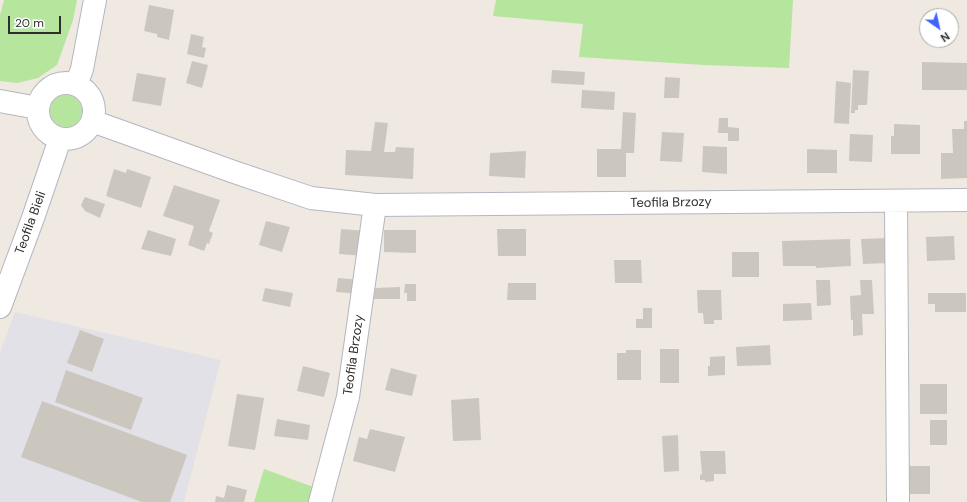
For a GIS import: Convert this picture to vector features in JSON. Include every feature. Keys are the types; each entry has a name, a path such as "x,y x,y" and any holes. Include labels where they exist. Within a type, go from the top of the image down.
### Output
{"street":[{"path":"76,85 82,69 95,0"},
{"path":"66,83 76,85 85,91 91,99 94,110 92,120 89,127 78,136 68,139 54,137 43,128 39,119 39,102 42,96 51,87 66,83"},
{"path":"0,101 38,108"},
{"name":"Teofila Brzozy","path":"92,120 234,172 312,198 375,205 967,200"},
{"name":"Teofila Bieli","path":"0,307 60,139"},
{"path":"896,201 898,502"},
{"name":"Teofila Brzozy","path":"320,502 348,397 375,205"}],"shaded area":[{"path":"15,312 221,360 184,502 0,502 0,352"}],"green space":[{"path":"4,0 77,0 73,20 57,65 38,78 17,83 0,81 0,15"},
{"path":"496,0 793,0 789,68 704,65 579,57 583,24 493,16"},
{"path":"66,95 75,98 79,102 82,111 79,120 75,124 66,127 57,124 53,120 50,111 53,102 57,98"},
{"path":"264,469 316,488 312,502 254,502"}],"building":[{"path":"149,5 174,10 169,40 157,37 157,34 144,31"},
{"path":"191,34 204,37 202,47 206,48 204,58 187,54"},
{"path":"192,61 208,65 202,88 186,83"},
{"path":"922,62 967,63 967,90 922,90"},
{"path":"552,70 585,72 584,85 551,83"},
{"path":"853,70 869,71 867,105 858,105 858,110 855,110 855,113 851,113"},
{"path":"137,73 166,78 161,106 132,101"},
{"path":"665,77 680,78 679,98 664,98"},
{"path":"836,81 851,83 849,124 834,123"},
{"path":"582,90 615,92 614,110 581,108"},
{"path":"623,112 636,113 634,153 626,153 626,177 597,177 597,149 621,149"},
{"path":"719,118 728,118 728,127 739,128 739,141 728,141 728,133 718,133"},
{"path":"964,121 967,121 967,178 941,179 941,153 953,153 952,129 964,129"},
{"path":"375,122 388,123 384,152 395,152 396,147 414,148 413,179 345,175 346,150 371,151"},
{"path":"894,124 920,125 920,154 891,154 891,136 894,136"},
{"path":"662,132 684,133 682,162 660,161"},
{"path":"850,134 873,135 872,162 849,161"},
{"path":"703,146 727,147 727,174 702,172"},
{"path":"807,149 837,150 837,173 807,173"},
{"path":"526,151 525,178 489,176 490,153"},
{"path":"114,169 126,173 127,169 151,177 141,208 106,196"},
{"path":"174,185 220,200 209,231 213,233 209,244 207,243 204,251 188,245 194,226 163,216"},
{"path":"85,197 105,204 100,218 85,211 81,205"},
{"path":"266,221 290,227 282,252 259,245"},
{"path":"341,229 367,231 365,256 339,254"},
{"path":"497,229 526,229 526,256 498,256"},
{"path":"148,230 176,239 171,256 141,249"},
{"path":"384,230 416,230 416,253 384,252"},
{"path":"954,236 955,260 927,261 926,237"},
{"path":"888,238 889,263 863,264 861,239"},
{"path":"850,239 851,266 816,268 816,266 783,266 782,241"},
{"path":"732,252 759,252 759,277 732,277"},
{"path":"614,260 641,260 642,283 615,283"},
{"path":"338,278 363,280 362,294 336,292"},
{"path":"816,280 830,280 831,305 817,306"},
{"path":"860,280 872,280 874,314 862,314 863,335 853,336 850,296 861,295"},
{"path":"508,283 536,283 536,300 507,300"},
{"path":"405,284 416,284 416,301 407,301 407,293 404,293"},
{"path":"400,287 400,299 374,299 375,288"},
{"path":"265,288 293,293 290,307 262,301"},
{"path":"697,290 721,290 722,320 714,320 714,324 704,324 703,313 698,313"},
{"path":"928,293 966,293 966,312 935,312 935,304 928,304"},
{"path":"811,303 812,320 783,321 783,304"},
{"path":"643,308 652,308 652,328 636,328 636,319 643,319"},
{"path":"80,330 104,339 92,372 67,363"},
{"path":"770,345 771,365 737,366 736,347"},
{"path":"660,349 679,349 679,383 660,383"},
{"path":"626,350 641,350 641,380 617,380 617,353 626,353"},
{"path":"725,356 725,375 708,376 710,357"},
{"path":"303,366 330,373 324,397 297,391"},
{"path":"391,368 417,375 412,396 385,390"},
{"path":"66,370 143,398 131,430 55,402"},
{"path":"920,384 947,384 947,414 920,414"},
{"path":"237,394 264,398 255,450 228,446"},
{"path":"479,398 481,440 453,441 451,400"},
{"path":"42,401 187,455 170,502 142,502 21,457"},
{"path":"277,419 310,425 308,440 274,436"},
{"path":"930,420 947,420 947,445 930,445"},
{"path":"370,429 405,437 395,472 353,461 359,437 367,439"},
{"path":"678,435 679,471 664,472 662,436"},
{"path":"700,451 725,451 726,474 714,474 714,481 705,482 705,480 700,480 700,475 702,474"},
{"path":"908,466 930,466 930,494 909,494"},
{"path":"227,485 247,490 244,502 215,502 216,496 224,498"}]}
